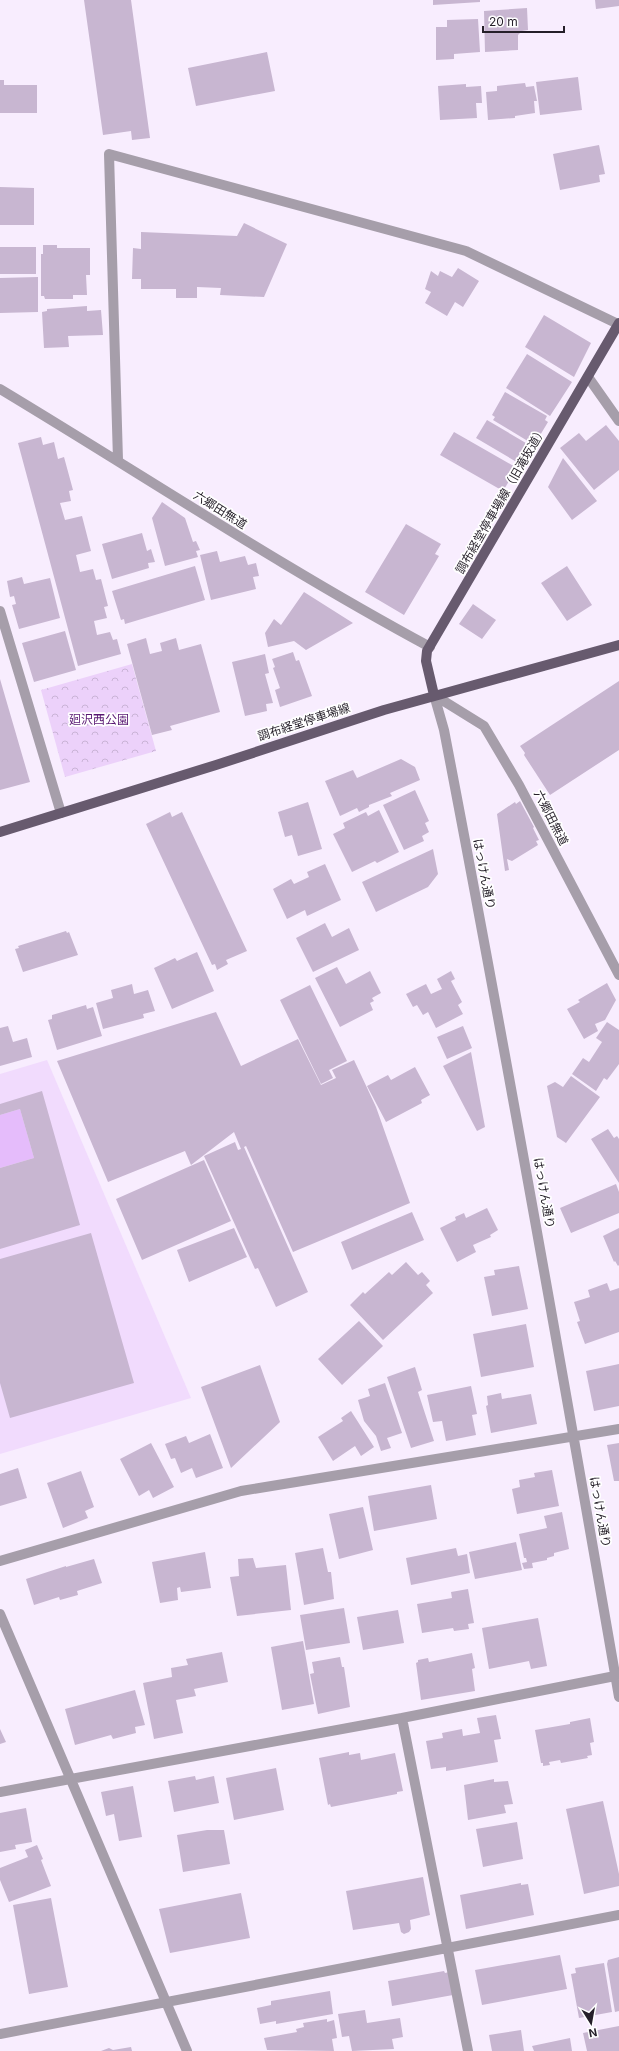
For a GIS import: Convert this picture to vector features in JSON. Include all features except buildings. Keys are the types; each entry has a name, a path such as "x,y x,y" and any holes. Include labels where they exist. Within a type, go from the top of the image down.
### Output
{"main road":[{"name":"調布経堂停車場線（旧滝坂道）","path":"434,695 426,661 430,647 619,323"},
{"name":"調布経堂停車場線","path":"0,832 434,695 619,645"}],"street":[{"path":"118,460 109,154 466,251 619,323"},
{"path":"588,377 619,421"},
{"name":"六郷田無道","path":"0,389 118,460 232,533 430,647"},
{"path":"0,612 61,813"},
{"name":"六郷田無道","path":"434,695 484,726 519,785 619,975"},
{"name":"はっけん通り","path":"434,695 446,745 525,1161 619,1697"},
{"path":"0,1562 241,1492 619,1429"},
{"path":"0,1614 187,2051"},
{"path":"0,1792 402,1718 615,1676"},
{"path":"402,1718 468,2051"},
{"path":"0,2034 619,1915"}],"shaded area":[{"path":"47,1060 191,1398 0,1454 0,1074"},
{"path":"20,1109 34,1158 0,1168 0,1115"}],"green space":[{"name":"廻沢西公園","path":"132,664 156,751 65,777 41,690"}]}
